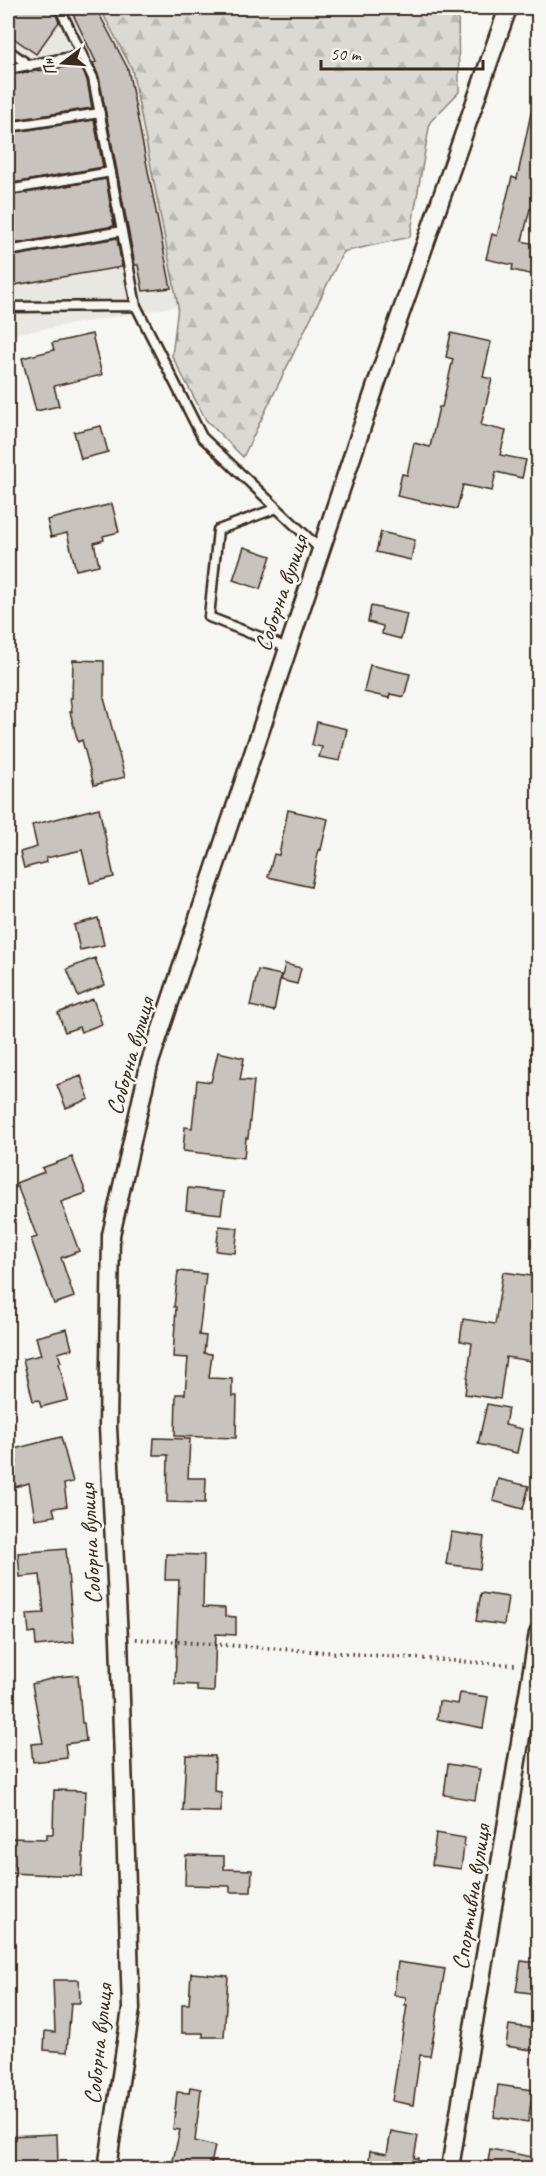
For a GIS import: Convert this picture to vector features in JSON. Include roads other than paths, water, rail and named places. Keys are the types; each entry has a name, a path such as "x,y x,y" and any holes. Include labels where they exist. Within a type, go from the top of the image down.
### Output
{"street":[{"name":"Соборна вулиця","path":"107,2169 131,2009 119,1638 108,1427 111,1235 149,1065 388,350 508,8"},
{"name":"Спортивна вулиця","path":"450,2169 536,1667 538,1633"}],"lane":[{"path":"57,8 61,11 93,78 136,306 202,437 321,550"},
{"path":"8,50 30,66"},
{"path":"8,69 82,55"},
{"path":"8,127 100,113"},
{"path":"8,190 111,172"},
{"path":"8,251 122,231"},
{"path":"8,307 136,306"},
{"path":"276,508 218,530 209,617 288,648"}]}
